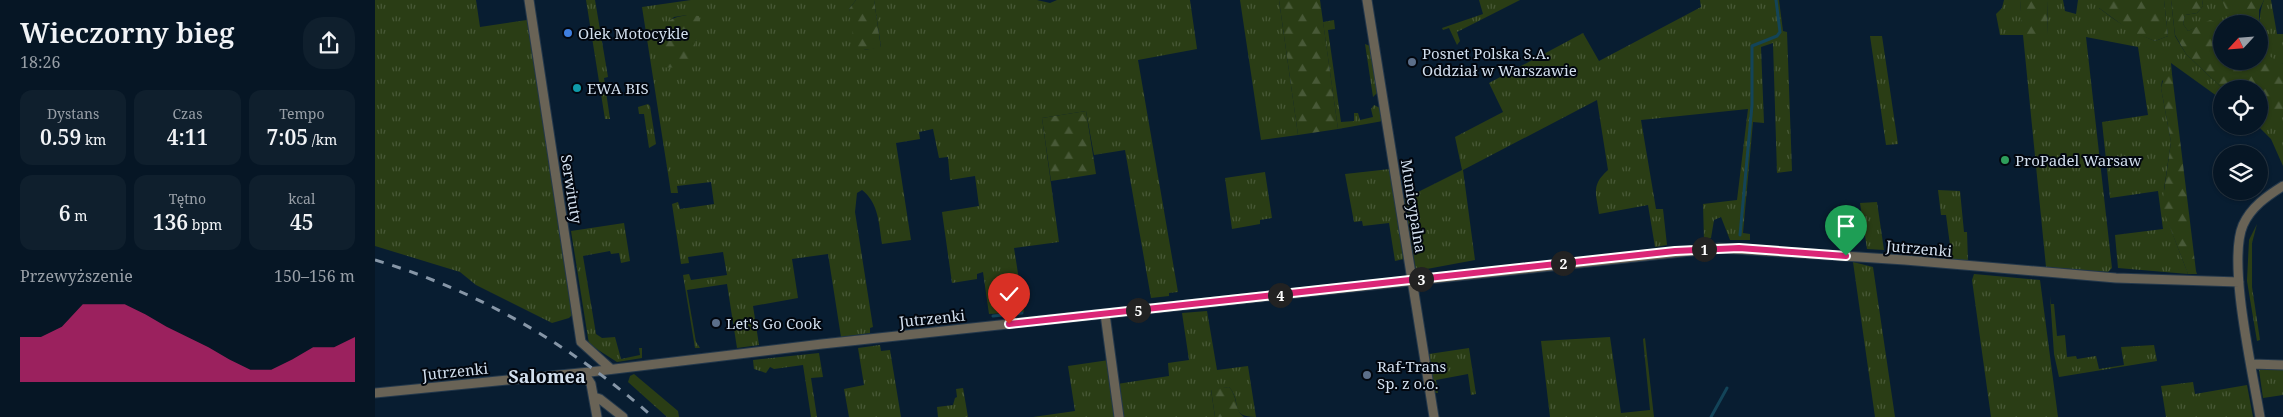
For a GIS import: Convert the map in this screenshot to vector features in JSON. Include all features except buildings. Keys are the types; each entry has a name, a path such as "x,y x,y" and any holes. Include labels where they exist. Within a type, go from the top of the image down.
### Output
{"street":[{"name":"Serwituty","path":"529,0 581,342 611,369"},
{"name":"Municypalna","path":"1367,0 1434,417"},
{"path":"2260,417 2239,282 2237,248 2244,223 2259,203 2283,186"},
{"name":"Jutrzenki","path":"375,393 584,372 1675,251 1739,248 2116,278 2239,282"},
{"path":"1105,314 1119,417"},
{"path":"2252,364 2283,365"},
{"path":"584,372 589,378 597,417"},
{"path":"594,397 600,399 623,417"}],"green space":[{"path":"375,0 476,0 480,27 527,20 573,314 569,318 552,323 476,285 460,272 375,246"},
{"path":"586,0 595,0 608,77 604,78 610,119 605,119"},
{"path":"691,0 856,0 849,9 864,50 881,47 874,0 1037,0 1050,3 1057,0 1190,0 1197,49 1138,60 1178,292 1169,293 1169,296 1151,298 1125,150 1094,155 1086,111 1042,118 1059,242 1014,248 1024,312 989,314 983,272 977,274 977,279 952,283 942,212 979,206 975,176 950,180 948,157 939,158 933,129 919,132 920,139 896,143 911,240 882,244 879,222 872,201 862,190 857,193 855,212 873,327 870,328 870,333 841,337 828,254 792,259 798,298 753,306 759,345 737,348 727,284 687,290 696,342 700,348 695,348 683,275 689,274 691,280 727,275 723,252 688,257 689,263 681,264 672,204 678,202 680,209 714,204 711,182 677,186 678,193 671,193 642,7","holes":["687,15 697,37 695,41 663,50 661,31 674,17"]},
{"path":"856,0 874,0 881,48 863,50 854,45 849,9"},
{"path":"1240,0 1279,0 1298,135 1261,140"},
{"path":"1279,0 1320,0 1338,129 1298,135"},
{"path":"1479,0 1520,0 1457,32 1460,41 1457,45 1449,28 1443,30 1442,28 1483,14"},
{"path":"1700,0 1779,0 1783,31 1787,32 1792,171 1777,173 1773,43 1761,47 1764,123 1753,122 1743,233 1750,234 1750,240 1730,240 1721,217 1714,220 1711,238 1704,241 1703,204 1737,200 1748,109 1641,120 1656,209 1663,209 1667,245 1655,247 1648,205 1599,214 1596,195 1597,185 1608,170 1597,100 1463,170 1475,260 1416,271 1404,199 1462,170 1455,137 1503,112 1489,83 1583,33 1599,61 1701,7"},
{"path":"2004,0 2020,0 2023,35 2000,35 1996,14 2002,8"},
{"path":"2020,0 2047,0 2048,35 2022,35"},
{"path":"2047,0 2063,0 2065,11 2076,14 2078,0 2099,0 2099,8 2133,31 2155,41 2168,36 2164,0 2171,0 2175,36 2186,54 2213,80 2213,93 2171,63 2172,74 2162,81 2161,88 2171,142 2164,189 2170,227 2188,274 2118,268 2115,235 2163,229 2158,191 2110,198 2102,122 2148,115 2138,47 2086,37 2112,268 2108,272 2046,267 2023,35 2048,34"},
{"path":"2099,0 2164,0 2168,36 2155,41 2132,32 2099,8"},
{"path":"2171,0 2202,0 2203,6 2197,13 2185,15 2183,24 2188,31 2210,20 2213,21 2213,70 2268,70 2268,53 2269,56 2283,64 2283,109 2268,109 2268,80 2213,80 2186,54 2175,35"},
{"path":"2202,0 2222,0 2234,15 2213,15 2213,26 2197,27 2188,31 2183,24 2185,15 2197,13 2203,6"},
{"path":"2222,0 2264,0 2259,10 2259,15 2231,15"},
{"path":"2264,0 2271,0 2277,34 2283,34 2283,64 2274,61 2268,55 2268,15 2260,15"},
{"path":"687,15 699,16 702,34 695,41 695,48 691,59 687,63 676,67 663,67 661,40 664,27 668,21"},
{"path":"1334,20 1335,29 1328,30 1341,122 1354,121 1354,113 1358,113 1360,120 1373,117 1371,109 1374,105 1380,108 1383,121 1338,129 1323,22"},
{"path":"1870,36 1882,36 1898,144 1886,145"},
{"path":"1365,44 1370,46 1378,92 1373,97"},
{"path":"2172,74 2197,274 2188,274 2164,212 2163,198 2171,142 2161,88 2164,77"},
{"path":"648,104 650,106 656,144 649,148 644,114 639,114 638,107"},
{"path":"2268,109 2283,109 2283,166 2271,139 2267,135"},
{"path":"1086,111 1096,174 1051,181 1042,118"},
{"path":"1390,169 1404,259 1395,261 1389,223 1363,226 1362,221 1354,222 1345,174"},
{"path":"1265,172 1272,218 1260,220 1260,224 1232,229 1225,178"},
{"path":"1938,190 1960,191 1964,232 1967,232 1968,261 1952,260 1946,215 1941,215"},
{"path":"1877,202 1884,250 1867,249 1860,203"},
{"path":"624,223 630,261 621,263 619,253 611,254 610,251 583,256 596,334 602,338 615,337 621,359 640,355 639,348 642,348 642,358 617,362 589,344 571,231"},
{"path":"2257,224 2252,243 2252,287 2260,340 2257,341 2247,281 2249,240"},
{"path":"1853,262 1873,267 1895,417 1875,417"},
{"path":"1974,274 2040,280 2058,417 1991,417 1972,280"},
{"path":"2050,296 2051,304 2054,304 2057,336 2065,335 2067,357 2076,356 2077,359 2096,356 2099,369 2124,365 2121,347 2154,345 2157,361 2059,377 2054,354"},
{"path":"1207,311 1217,370 1248,366 1256,417 1247,416 1239,411 1229,387 1211,390 1215,417 1122,417 1117,384 1169,376 1168,363 1189,360 1182,313"},
{"path":"1610,337 1621,413 1650,410 1643,339 1645,338 1654,417 1550,417 1541,341"},
{"path":"880,345 881,351 890,350 901,417 849,417 844,389 864,385 858,348"},
{"path":"1469,348 1476,394 1471,395 1468,374 1436,380 1438,393 1434,393 1429,354"},
{"path":"819,353 823,377 811,378 817,417 811,417 803,365 774,369 770,367 766,373 754,369 753,360"},
{"path":"1109,360 1117,417 1033,417 1075,411 1068,366"},
{"path":"2263,368 2283,368 2283,395 2263,398 2259,370"},
{"path":"634,374 678,411 679,417 667,417 628,382 630,376"},
{"path":"2193,382 2195,394 2247,385 2253,417 2166,417 2161,386"},
{"path":"1229,387 1234,394 1239,411 1244,417 1215,417 1211,389"},
{"path":"963,388 968,417 938,417 937,407 953,405 957,397 956,389"}],"waterway":[{"path":"1740,235 1752,105 1752,46 1777,36 1780,32 1776,0"},
{"path":"1012,314 1022,313"},
{"path":"993,316 1003,315"},
{"path":"1711,417 1727,388"}],"railway":[{"path":"375,260 451,287 522,323 590,366 653,417"}],"place":[{"name":"Olek Motocykle","path":"568,33"},
{"name":"Posnet Polska S.A. Oddział w Warszawie","path":"1412,62"},
{"name":"EWA BIS","path":"577,88"},
{"name":"ProPadel Warsaw","path":"2005,160"},
{"name":"Let's Go Cook","path":"716,323"},
{"name":"Raf-Trans Sp. z o.o.","path":"1367,375"}],"district":[{"name":"Salomea","path":"547,376"}],"route":[{"path":"1009,324 1675,251 1739,248 1846,256"}]}
